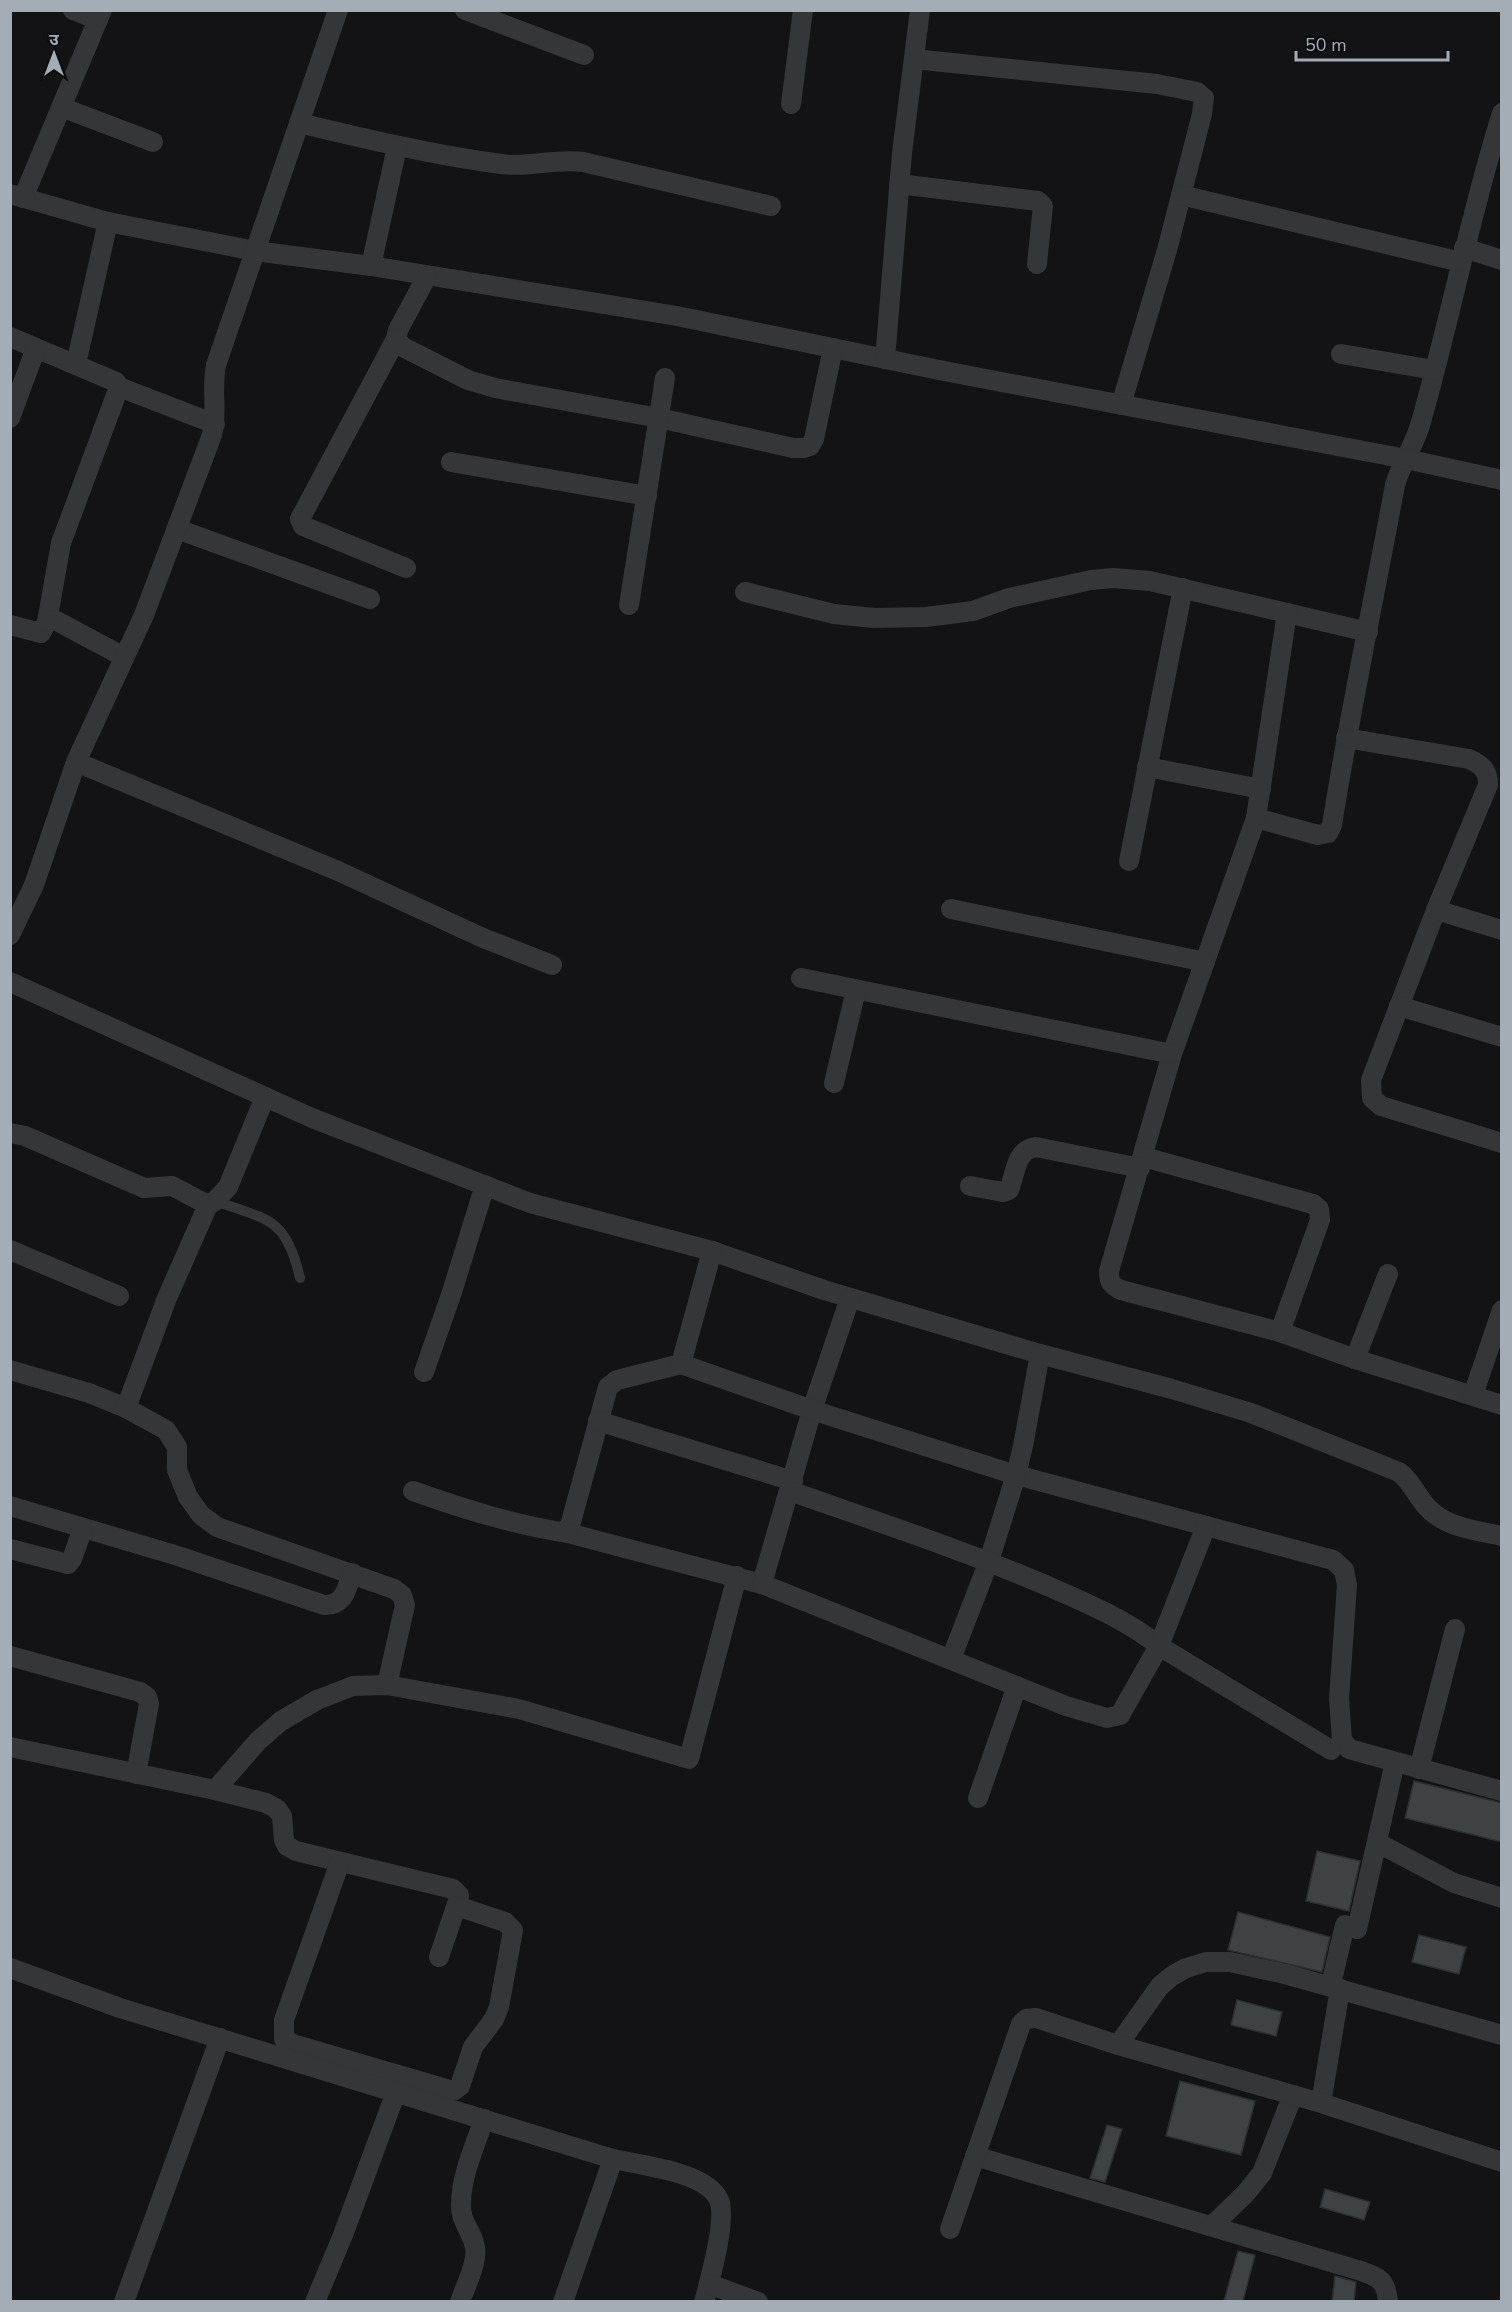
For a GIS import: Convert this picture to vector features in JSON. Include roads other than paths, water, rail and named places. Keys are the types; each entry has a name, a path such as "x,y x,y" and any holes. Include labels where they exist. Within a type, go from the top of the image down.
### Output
{"street":[{"path":"73,10 100,15 62,106 17,196 108,222 255,250 371,266 677,316 885,359 1406,459 1502,480"},
{"path":"10,935 34,885 76,762 144,615 215,424 213,390 216,365 338,10"},
{"path":"465,10 584,55"},
{"path":"791,104 803,10"},
{"path":"885,359 899,184 920,10"},
{"path":"914,59 1157,84 1197,92 1204,98 1181,195 1121,405"},
{"path":"62,106 153,142"},
{"path":"1256,818 1318,835 1328,833 1332,825 1346,738 1395,485 1398,473 1421,424 1462,255 1494,166 1502,113"},
{"path":"299,123 397,147 522,166 556,161 576,161 771,206"},
{"path":"371,266 397,147"},
{"path":"899,184 1038,201 1043,206 1043,218 1037,264"},
{"path":"1181,195 1462,255 1502,260"},
{"path":"76,364 108,222"},
{"path":"406,567 303,526 300,519 427,276"},
{"path":"10,337 116,382 119,387 215,424"},
{"path":"396,339 404,347 468,380 495,388 659,418 793,448 810,446 814,439 833,348"},
{"path":"10,418 36,348"},
{"path":"1341,354 1434,370"},
{"path":"629,605 665,378"},
{"path":"10,625 41,633 47,622 61,543 119,387"},
{"path":"451,462 647,496"},
{"path":"177,529 370,599"},
{"path":"746,592 834,614 874,618 927,617 973,611 1009,598 1091,580 1131,579 1183,588 1368,632"},
{"path":"1129,861 1183,588"},
{"path":"1287,613 1256,818 1172,1054 1109,1271 1109,1280 1112,1286 1121,1290 1280,1332 1355,1359 1502,1405"},
{"path":"47,622 55,620 124,657"},
{"path":"1346,738 1469,759 1481,764 1488,774 1488,785 1436,910 1371,1080 1372,1098 1381,1106 1502,1143"},
{"path":"76,762 338,872 483,938 552,965"},
{"path":"1147,767 1261,789"},
{"path":"951,909 1205,962"},
{"path":"1436,910 1502,930"},
{"path":"801,978 1172,1054"},
{"path":"10,982 312,1118 530,1203 712,1251 850,1298 1251,1413 1399,1472 1408,1478 1431,1511 1443,1520 1502,1536"},
{"path":"834,1083 856,990"},
{"path":"1398,1006 1502,1037"},
{"path":"126,1408 167,1298 212,1203 228,1187 265,1097"},
{"path":"10,1133 25,1136 144,1188 172,1186 212,1203"},
{"path":"970,1186 1003,1192 1009,1190 1020,1155 1026,1148 1036,1147 1142,1163 1313,1203 1319,1209 1320,1220 1280,1332"},
{"path":"424,1371 452,1292 485,1185"},
{"path":"10,1250 119,1296"},
{"path":"681,1364 712,1251"},
{"path":"1355,1359 1389,1274"},
{"path":"762,1584 812,1410 850,1298"},
{"path":"1473,1395 1502,1310"},
{"path":"951,1659 989,1561 1016,1475 1040,1354"},
{"path":"568,1533 608,1387 617,1380 681,1364 812,1410 1016,1475 1333,1560 1344,1570 1347,1585 1339,1699 1342,1740 1349,1749 1502,1791"},
{"path":"10,1370 89,1393 126,1408 166,1430 177,1447 177,1470 188,1497 201,1515 217,1527 352,1573 394,1589 402,1595 405,1605 387,1684"},
{"path":"598,1421 792,1486 989,1561 1115,1616 1137,1628 1159,1646 1331,1750"},
{"path":"413,1491 483,1515 568,1533 762,1584 1017,1686 1092,1715 1107,1718 1120,1715 1159,1646 1206,1526"},
{"path":"10,1506 178,1556 324,1605 338,1603 344,1597 352,1573"},
{"path":"10,1550 68,1564 72,1559 83,1527"},
{"path":"214,1790 258,1741 281,1721 317,1700 353,1686 387,1684 519,1709 689,1759 737,1576"},
{"path":"1419,1769 1455,1629"},
{"path":"10,1656 140,1692 147,1696 149,1704 136,1774"},
{"path":"978,1798 1017,1686"},
{"path":"10,1747 266,1803 277,1809 282,1816 284,1840 287,1846 296,1851 453,1889 459,1895 457,1906 439,1957"},
{"path":"1341,1989 1331,1984 1378,1844 1395,1762"},
{"path":"1378,1844 1454,1883 1502,1898"},
{"path":"340,1862 284,2020 284,2039 396,2092 613,2159 693,2178 709,2187 719,2200 720,2228 707,2293 758,2301"},
{"path":"10,1968 120,2008 220,2038 347,2068 455,2090 460,2086 473,2047 500,2007 513,1930 505,1922 457,1906"},
{"path":"1118,2045 1160,1986 1186,1968 1206,1962 1230,1962 1285,1974 1502,2035"},
{"path":"1321,2103 1341,1989"},
{"path":"950,2229 1021,2024 1026,2019 1036,2018 1118,2045 1321,2103 1502,2162"},
{"path":"124,2301 220,2038"},
{"path":"315,2301 343,2235 396,2092"},
{"path":"1212,2226 1246,2193 1262,2172 1293,2095"},
{"path":"460,2301 476,2252 460,2214 460,2201 484,2119"},
{"path":"975,2156 1380,2278 1387,2289 1388,2301"},
{"path":"563,2301 613,2159"}],"lane":[{"path":"212,1203 272,1222 284,1233 294,1252 300,1278"}]}
